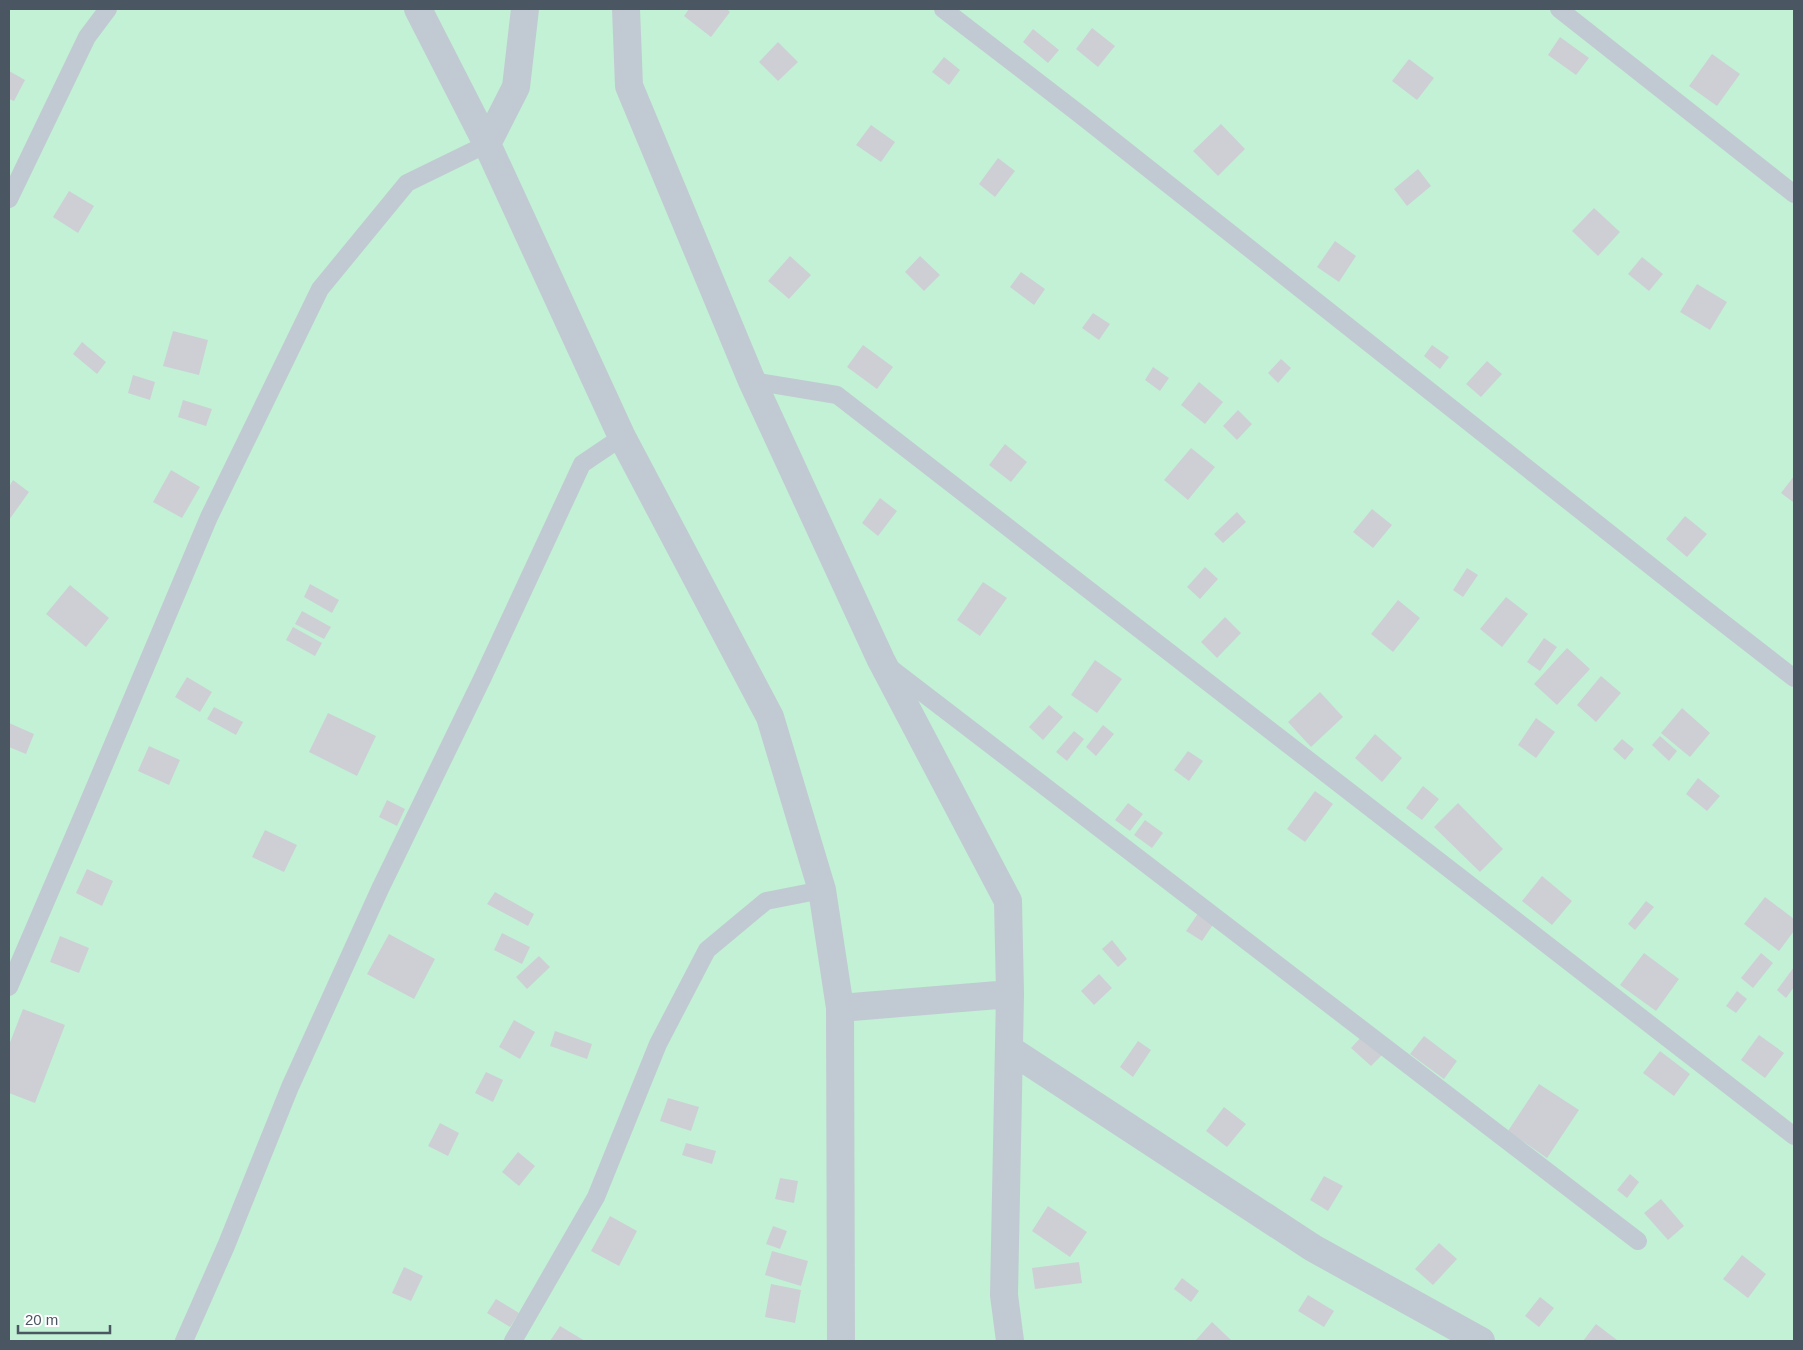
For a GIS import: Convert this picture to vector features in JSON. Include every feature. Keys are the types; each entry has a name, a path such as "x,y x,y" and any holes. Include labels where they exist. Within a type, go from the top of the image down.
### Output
{"street":[{"path":"418,9 487,144 622,437 770,716 822,890 840,1008 841,1341"},
{"path":"487,144 516,87 525,9"},
{"path":"626,9 629,86 752,381 881,660 1008,901 1010,994 1004,1295 1010,1341"},
{"path":"840,1008 1010,994"},
{"path":"1009,1049 1313,1248 1481,1341"}],"lane":[{"path":"9,200 87,37 108,9"},
{"path":"943,9 1082,116 1794,678"},
{"path":"1559,9 1794,194"},
{"path":"9,987 80,824 208,517 320,290 407,183 487,144"},
{"path":"752,381 837,395 1794,1136"},
{"path":"184,1341 226,1246 290,1087 372,907 482,679 582,464 622,437"},
{"path":"881,660 1638,1241"},
{"path":"514,1341 596,1197 658,1044 706,950 766,901 822,890"}],"green space":[{"path":"9,9 1794,9 1794,1341 9,1341"}],"building":[{"path":"689,9 727,9 730,12 711,37 684,16"},
{"path":"1092,28 1115,46 1098,67 1076,49"},
{"path":"1033,29 1059,50 1048,63 1023,42"},
{"path":"1560,37 1589,58 1576,75 1548,55"},
{"path":"778,42 798,62 778,81 759,62"},
{"path":"1712,54 1740,74 1717,106 1689,86"},
{"path":"944,57 960,70 949,85 932,72"},
{"path":"1409,59 1434,78 1417,100 1392,81"},
{"path":"9,71 25,80 14,101 9,99"},
{"path":"1221,124 1245,149 1218,176 1193,151"},
{"path":"871,125 895,142 881,162 856,145"},
{"path":"998,158 1015,171 995,197 979,184"},
{"path":"1418,169 1431,186 1407,206 1394,189"},
{"path":"69,191 94,206 78,233 53,217"},
{"path":"1594,208 1620,232 1598,256 1572,231"},
{"path":"1335,241 1356,256 1339,282 1317,267"},
{"path":"790,256 811,275 789,299 768,281"},
{"path":"920,256 940,275 924,291 905,272"},
{"path":"1642,257 1663,274 1649,291 1628,274"},
{"path":"1021,272 1045,289 1034,305 1010,287"},
{"path":"1697,284 1727,302 1710,330 1680,312"},
{"path":"1093,313 1110,324 1099,340 1082,328"},
{"path":"173,331 208,340 199,375 163,366"},
{"path":"82,342 106,362 97,374 73,354"},
{"path":"863,345 893,367 877,389 847,367"},
{"path":"1432,345 1449,357 1440,369 1424,356"},
{"path":"1281,359 1291,368 1278,383 1268,373"},
{"path":"1487,361 1502,374 1481,397 1466,384"},
{"path":"1153,367 1169,378 1160,391 1145,380"},
{"path":"133,375 155,382 150,400 128,393"},
{"path":"1199,382 1223,402 1205,424 1181,405"},
{"path":"183,400 212,409 206,426 178,417"},
{"path":"1238,410 1252,424 1237,440 1223,426"},
{"path":"1005,444 1027,462 1011,482 989,465"},
{"path":"1191,448 1215,467 1188,500 1164,480"},
{"path":"171,470 200,487 182,518 153,502"},
{"path":"1794,476 1794,500 1793,502 1781,493"},
{"path":"13,480 29,492 9,520 9,487"},
{"path":"880,498 897,511 878,536 862,523"},
{"path":"1372,509 1392,525 1373,548 1353,532"},
{"path":"1237,512 1246,522 1223,543 1214,534"},
{"path":"1685,516 1707,534 1687,557 1666,539"},
{"path":"1205,567 1218,579 1200,599 1187,587"},
{"path":"1467,568 1478,575 1463,597 1453,590"},
{"path":"983,582 1007,598 980,636 957,620"},
{"path":"310,584 339,600 332,613 304,597"},
{"path":"70,585 109,618 86,647 46,614"},
{"path":"1506,597 1528,614 1502,647 1480,629"},
{"path":"1398,600 1420,618 1393,652 1371,634"},
{"path":"302,611 331,627 324,639 295,624"},
{"path":"1225,617 1241,633 1217,658 1201,642"},
{"path":"293,627 322,643 315,656 286,640"},
{"path":"1544,638 1557,647 1540,671 1527,662"},
{"path":"1567,648 1590,669 1557,705 1534,684"},
{"path":"1095,660 1122,679 1097,713 1071,695"},
{"path":"1601,676 1621,693 1596,722 1577,705"},
{"path":"187,677 212,692 200,712 175,697"},
{"path":"1320,692 1343,717 1311,747 1288,722"},
{"path":"1049,705 1063,717 1043,740 1029,727"},
{"path":"214,707 243,722 236,735 207,719"},
{"path":"1682,708 1710,733 1690,757 1661,733"},
{"path":"328,713 376,736 357,776 309,752"},
{"path":"1536,718 1555,732 1536,758 1518,745"},
{"path":"9,723 34,734 26,754 9,747"},
{"path":"1103,725 1114,734 1096,756 1086,747"},
{"path":"1074,731 1084,739 1067,761 1056,752"},
{"path":"1375,734 1402,758 1382,782 1355,758"},
{"path":"1660,736 1677,751 1669,761 1652,745"},
{"path":"1622,739 1634,749 1625,760 1613,749"},
{"path":"149,746 180,760 169,785 138,771"},
{"path":"1188,751 1203,761 1189,781 1174,770"},
{"path":"1698,778 1720,796 1707,811 1686,794"},
{"path":"1423,786 1439,799 1422,820 1406,808"},
{"path":"1315,791 1333,804 1305,842 1287,829"},
{"path":"387,800 405,809 397,826 379,817"},
{"path":"1128,803 1143,814 1130,831 1115,820"},
{"path":"1458,803 1503,849 1480,872 1434,827"},
{"path":"1145,820 1163,833 1152,848 1134,835"},
{"path":"265,830 297,845 284,872 252,857"},
{"path":"87,869 113,881 102,906 76,893"},
{"path":"1542,876 1572,901 1552,925 1522,901"},
{"path":"495,892 534,914 528,926 487,904"},
{"path":"1765,897 1794,919 1794,931 1779,951 1744,924"},
{"path":"1646,901 1654,907 1635,930 1628,924"},
{"path":"1199,912 1214,923 1202,941 1186,931"},
{"path":"502,933 530,947 522,964 494,950"},
{"path":"389,934 435,959 414,999 367,974"},
{"path":"60,936 89,948 79,973 50,962"},
{"path":"1112,940 1127,959 1118,967 1102,949"},
{"path":"1644,953 1679,979 1656,1011 1620,985"},
{"path":"1761,953 1773,963 1753,988 1741,978"},
{"path":"539,956 550,967 527,989 516,977"},
{"path":"1794,967 1794,987 1786,998 1777,990"},
{"path":"1099,974 1112,988 1094,1005 1081,991"},
{"path":"1737,991 1747,999 1736,1013 1726,1006"},
{"path":"23,1009 65,1025 35,1103 9,1093 9,1045"},
{"path":"514,1020 535,1032 520,1059 499,1047"},
{"path":"555,1031 592,1044 587,1059 550,1046"},
{"path":"1364,1034 1384,1053 1371,1066 1351,1048"},
{"path":"1759,1035 1784,1053 1765,1078 1741,1060"},
{"path":"1424,1036 1457,1061 1444,1079 1410,1054"},
{"path":"1138,1041 1151,1050 1133,1077 1120,1067"},
{"path":"1660,1051 1690,1074 1674,1096 1643,1073"},
{"path":"486,1072 503,1080 493,1102 475,1093"},
{"path":"1539,1084 1579,1110 1547,1158 1508,1131"},
{"path":"668,1098 699,1107 691,1131 660,1121"},
{"path":"1224,1107 1246,1124 1227,1147 1206,1131"},
{"path":"440,1123 459,1133 448,1156 428,1146"},
{"path":"686,1143 716,1151 712,1164 682,1155"},
{"path":"518,1152 535,1166 519,1186 502,1172"},
{"path":"1630,1174 1639,1182 1627,1198 1617,1190"},
{"path":"1324,1176 1343,1186 1328,1211 1310,1200"},
{"path":"780,1178 798,1181 794,1203 775,1199"},
{"path":"1661,1199 1684,1226 1668,1240 1644,1213"},
{"path":"1048,1206 1087,1232 1070,1257 1032,1231"},
{"path":"610,1216 637,1231 619,1266 591,1251"},
{"path":"773,1226 787,1231 780,1249 766,1244"},
{"path":"1439,1243 1457,1259 1433,1285 1415,1269"},
{"path":"772,1251 808,1261 801,1286 765,1275"},
{"path":"1742,1255 1766,1274 1748,1298 1723,1279"},
{"path":"1079,1262 1082,1283 1035,1289 1032,1268"},
{"path":"404,1267 423,1276 411,1301 392,1293"},
{"path":"1182,1278 1199,1291 1191,1302 1174,1289"},
{"path":"771,1284 801,1290 795,1323 765,1317"},
{"path":"1308,1295 1334,1311 1324,1327 1298,1311"},
{"path":"1540,1297 1554,1308 1539,1327 1525,1316"},
{"path":"496,1299 519,1313 510,1327 487,1313"},
{"path":"1212,1322 1231,1340 1230,1341 1195,1341"},
{"path":"1596,1324 1617,1340 1583,1341"},
{"path":"560,1326 585,1341 550,1341"}]}
